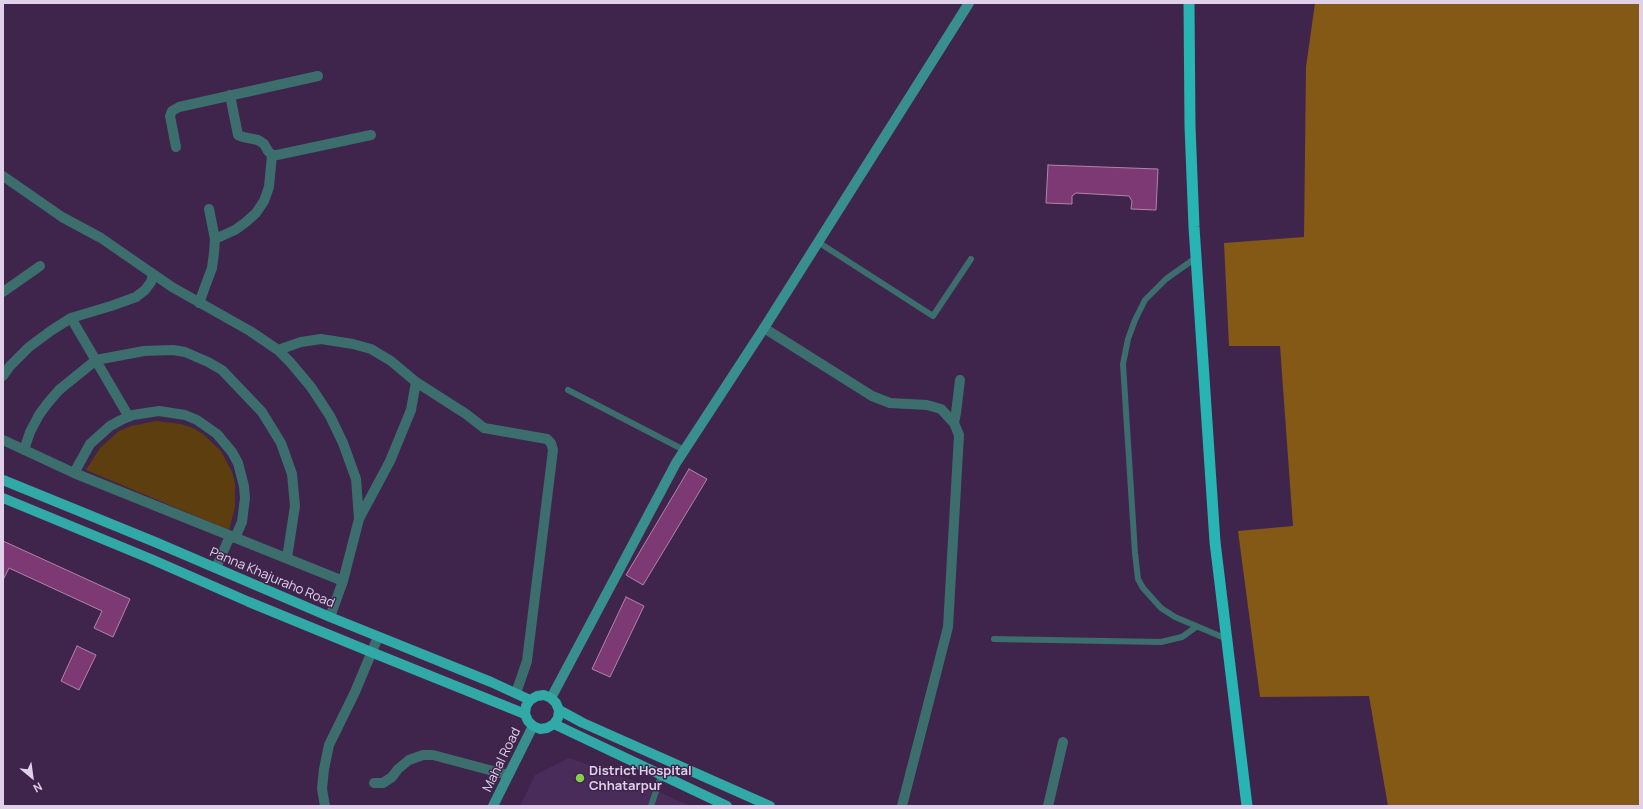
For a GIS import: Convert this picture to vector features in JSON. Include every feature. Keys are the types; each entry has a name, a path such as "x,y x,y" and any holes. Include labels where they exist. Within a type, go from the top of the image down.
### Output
{"highway":[{"path":"1189,3 1190,126 1216,542 1247,806"}],"main road":[{"path":"551,698 676,463 764,328 968,3"},
{"name":"Panna Khajuraho Road","path":"3,480 530,700"},
{"path":"3,498 151,559 249,602 525,714"},
{"path":"544,695 551,698 556,703 559,710 558,718 554,724 547,728 533,726 528,721 525,714 526,706 530,700 537,696 544,695"},
{"path":"559,710 584,723 770,806"},
{"path":"554,724 727,806"},
{"name":"Mahal Road","path":"493,806 533,726"}],"street":[{"path":"176,147 170,116 172,111 179,107 194,102 318,76"},
{"path":"230,95 238,135 258,140 264,144 272,155 371,135"},
{"path":"215,239 235,230 256,213 264,201 269,187 272,155"},
{"path":"3,176 62,217 101,238 152,274 199,303 250,331 278,350 311,387 330,416 343,443 356,479 359,519"},
{"path":"199,303 212,268 215,239 209,209"},
{"path":"3,292 40,266"},
{"path":"3,376 10,366 29,347 52,330 70,318 111,306 136,296 145,290 151,282 152,274"},
{"path":"70,318 129,417"},
{"path":"764,328 872,396 890,403 927,405 941,409 954,423 959,435 948,626 902,806"},
{"path":"278,350 301,342 320,339 353,344 371,349 391,361 416,382 466,414 484,428 547,439 551,443 553,450 527,661 516,693"},
{"path":"24,450 30,432 47,404 59,390 96,360 144,351 173,350 185,352 222,370 262,412 281,443 292,474 295,506 287,558"},
{"path":"954,423 960,380"},
{"path":"330,617 343,580 359,519 390,461 411,410 416,382"},
{"path":"74,473 83,455 99,434 110,426 129,417 146,412 159,411 185,415 208,426 225,443 238,463 244,486 244,510 242,522 232,537 216,568"},
{"path":"3,440 74,473 343,580"},
{"path":"325,806 322,789 329,745 355,692 378,637"},
{"path":"1048,806 1063,742"},
{"path":"374,783 383,783 392,777 398,769 409,760 423,755 433,755 508,775"}],"lane":[{"path":"818,242 933,316 971,259"},
{"path":"1197,256 1166,278 1145,300 1128,339 1123,364 1135,553 1138,579 1143,588 1161,608 1175,617 1196,627 1228,639"},
{"path":"568,390 684,450"},
{"path":"994,639 1161,642 1182,637 1196,627"},
{"path":"651,806 662,776"}],"shaded area":[{"path":"1315,3 1640,3 1640,806 1388,806 1369,696 1260,697 1238,531 1293,526 1280,346 1229,346 1224,243 1304,237 1306,67"},
{"path":"156,421 181,424 193,428 203,434 221,451 232,472 235,483 235,507 229,530 86,470 100,448 119,431 131,426"},
{"name":"District Hospital Chhatarpur","path":"569,758 637,782 690,806 520,806 535,775"}],"building":[{"path":"1048,165 1158,169 1156,210 1131,209 1132,201 1129,196 1076,193 1072,196 1072,204 1046,203"},
{"path":"689,469 707,479 643,585 626,575"},
{"path":"3,541 130,599 113,637 94,628 102,611 9,568 3,580"},
{"path":"626,597 644,606 610,677 592,669"},
{"path":"77,646 96,655 79,690 61,681"}],"place":[{"name":"District Hospital Chhatarpur","path":"580,778"}]}
